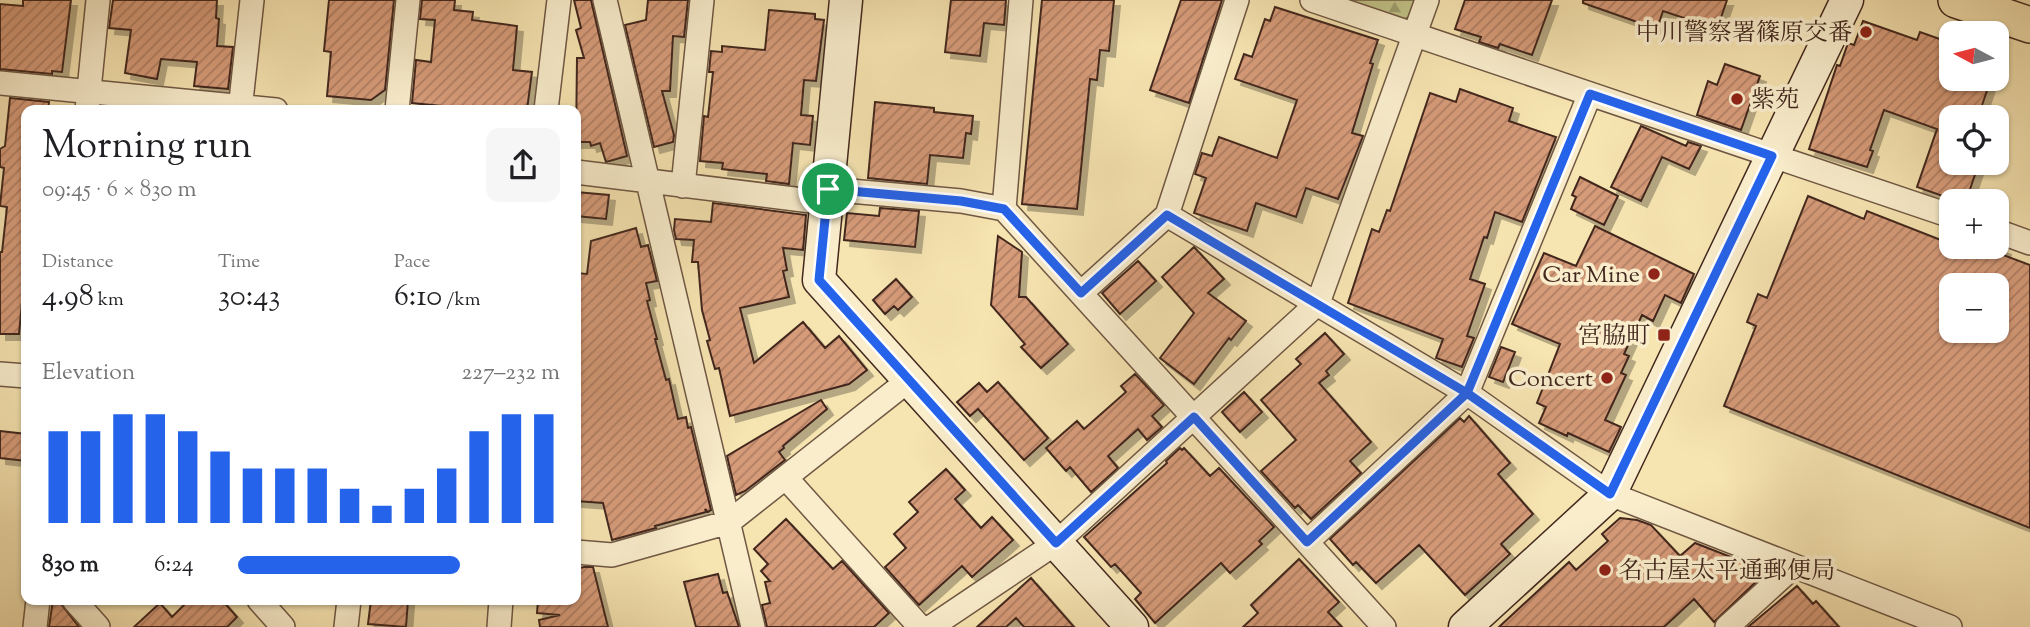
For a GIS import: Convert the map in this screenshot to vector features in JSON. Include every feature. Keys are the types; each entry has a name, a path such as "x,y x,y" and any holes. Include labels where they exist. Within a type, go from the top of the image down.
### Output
{"main road":[{"path":"1956,0 2030,25"}],"street":[{"path":"88,101 98,0"},
{"path":"241,105 252,0"},
{"path":"398,105 408,0"},
{"path":"547,105 559,0"},
{"path":"605,0 753,627"},
{"path":"683,186 702,0"},
{"path":"846,0 819,280 1132,627"},
{"path":"1004,209 1021,0"},
{"path":"1081,293 1167,215 1237,0"},
{"path":"1312,0 1939,212"},
{"path":"931,627 1056,543 1318,303 1427,0"},
{"path":"1465,627 1610,494 1847,0"},
{"path":"0,83 88,101 175,105"},
{"path":"1307,542 1467,393 1590,94"},
{"path":"581,173 683,186 827,196 961,201 1004,209 1384,627"},
{"path":"1167,215 1467,393 1610,494 1950,627"},
{"path":"2009,235 2030,243"},
{"path":"0,374 21,376"},
{"path":"581,552 612,555 729,523 908,380"},
{"path":"786,478 920,627"},
{"path":"1727,627 1794,566"},
{"path":"35,627 37,605"},
{"path":"78,605 98,627"},
{"path":"263,605 283,627"},
{"path":"346,627 348,605"},
{"path":"499,627 501,605"}],"green space":[{"path":"1341,0 1427,0 1409,17 1397,23"}],"building":[{"path":"23,0 71,0 62,72 52,71 52,74 0,69 0,4 23,6"},
{"path":"113,0 217,0 217,46 233,47 228,89 194,86 197,62 161,59 157,79 125,73 131,30 109,28"},
{"path":"329,0 394,0 385,90 371,100 327,96 331,52 324,51"},
{"path":"422,0 455,0 454,10 473,12 472,20 517,26 513,70 532,72 528,105 412,103 416,60 431,62 435,20 420,19"},
{"path":"574,0 591,0 627,156 606,162 600,143 591,146 590,142 581,142 581,105 576,105 577,58 584,58 576,30 581,28"},
{"path":"648,0 688,0 684,37 673,36 670,91 662,91 674,135 673,142 654,147 625,25 646,20"},
{"path":"951,0 1006,0 1004,25 984,23 980,56 945,52"},
{"path":"1042,0 1114,0 1109,51 1100,50 1097,80 1090,79 1077,209 1022,204"},
{"path":"1181,0 1222,0 1189,103 1150,90"},
{"path":"1465,0 1552,0 1532,55 1500,44 1498,48 1479,42 1481,37 1455,29"},
{"path":"1583,0 1727,0 1717,29 1663,11 1657,29 1583,3"},
{"path":"1275,7 1378,40 1352,133 1363,136 1338,199 1306,188 1296,217 1256,203 1247,231 1194,213 1206,178 1195,174 1202,153 1212,156 1219,137 1277,158 1297,100 1235,79 1244,54 1252,57 1265,19 1270,21"},
{"path":"769,10 815,14 815,19 824,20 816,81 804,80 801,115 813,116 810,145 793,143 789,184 766,181 767,174 722,169 723,163 700,161 704,116 708,117 713,72 709,72 711,51 722,52 722,46 765,50"},
{"path":"1863,21 1917,40 1920,32 1939,39 1939,91 1987,91 1982,105 1939,105 1939,175 1975,175 1970,189 1939,189 1939,195 1917,187 1937,129 1884,110 1867,167 1809,149 1837,65 1840,66 1848,43 1854,45"},
{"path":"1725,64 1760,76 1741,130 1697,115 1708,81 1717,85"},
{"path":"1460,89 1513,108 1509,121 1556,137 1522,222 1495,212 1487,238 1484,237 1470,279 1485,284 1467,336 1474,338 1462,367 1436,358 1443,339 1348,303 1372,229 1379,232 1387,210 1390,211 1430,93 1456,102"},
{"path":"10,98 49,102 49,105 21,105 19,334 0,334 0,252 7,207 0,206 4,168 0,167 0,149 5,146"},
{"path":"875,102 934,108 934,112 973,116 971,134 966,133 963,158 930,155 927,184 868,178"},
{"path":"1641,126 1686,146 1688,142 1701,146 1689,169 1662,157 1641,201 1611,187"},
{"path":"1580,177 1618,196 1604,225 1571,209 1576,197 1572,195"},
{"path":"581,192 609,195 606,219 581,216"},
{"path":"1808,196 1864,219 1867,211 1939,239 1939,259 2009,257 2030,265 2030,528 1724,406 1756,326 1747,322 1758,294 1767,298"},
{"path":"713,203 806,215 803,250 783,248 787,270 783,271 789,297 740,308 754,363 803,322 825,348 839,336 867,370 849,384 730,416 719,368 715,369 707,341 710,340 702,310 698,262 692,262 694,240 676,239 674,230 675,219 711,222"},
{"path":"880,208 919,211 915,247 844,240 847,213 879,216"},
{"path":"1595,226 1694,274 1681,303 1665,295 1653,321 1642,315 1624,354 1629,356 1621,373 1626,375 1605,420 1621,427 1609,452 1539,423 1546,407 1537,403 1560,344 1512,324 1544,253 1576,266"},
{"path":"636,228 641,247 648,245 657,281 646,283 655,339 666,380 669,379 678,419 686,417 688,428 691,427 711,510 708,512 705,509 706,512 612,540 603,503 581,501 581,273 587,274 591,241"},
{"path":"998,236 1022,252 1019,297 1026,297 1068,344 1041,368 1021,347 1025,344 991,305"},
{"path":"1194,247 1224,279 1208,293 1246,321 1231,340 1229,338 1194,384 1160,358 1194,313 1162,277"},
{"path":"1138,261 1156,281 1120,314 1102,293"},
{"path":"896,279 912,297 898,310 894,306 885,314 873,300"},
{"path":"1325,333 1344,354 1326,371 1329,375 1319,383 1371,442 1350,461 1361,473 1311,519 1298,505 1295,508 1261,471 1296,440 1261,400 1301,364 1296,359"},
{"path":"1501,347 1515,352 1503,382 1489,377"},
{"path":"1135,374 1164,405 1152,416 1162,427 1147,440 1138,429 1108,456 1118,468 1091,492 1070,467 1066,471 1046,448 1077,421 1084,429 1126,392 1121,386"},
{"path":"998,382 1048,438 1024,460 978,409 970,416 957,402 979,383 987,392"},
{"path":"1244,392 1262,412 1240,432 1222,412"},
{"path":"821,400 827,409 783,446 779,452 785,460 736,495 727,456"},
{"path":"1469,416 1510,463 1498,474 1533,514 1501,544 1510,554 1465,595 1419,545 1376,583 1356,562 1353,565 1330,539 1460,418 1464,422"},
{"path":"0,431 21,433 21,460 0,458"},
{"path":"1180,448 1184,448 1210,476 1219,468 1274,527 1259,541 1262,544 1230,573 1221,563 1155,623 1135,599 1141,593 1115,564 1111,567 1084,537 1167,463"},
{"path":"946,469 965,490 955,499 981,528 992,517 1013,540 972,577 962,566 919,605 885,567 906,548 894,534 918,512 909,502"},
{"path":"1620,518 1651,525 1680,556 1695,543 1754,566 1761,577 1714,622 1694,599 1664,627 1499,627 1569,562 1576,570 1608,541 1602,534"},
{"path":"786,519 833,569 842,561 889,613 874,627 767,627 762,605 770,603 765,582 770,581 761,571 768,564 754,549"},
{"path":"1299,559 1339,602 1328,612 1342,627 1243,627 1258,613 1251,605"},
{"path":"593,567 608,627 540,627 539,620 560,615 537,613 538,605 581,605 581,568"},
{"path":"718,574 723,593 727,592 739,627 696,627 684,582"},
{"path":"1031,578 1074,627 1024,627 1016,618 1006,627 977,627"},
{"path":"1797,586 1813,604 1816,601 1839,627 1748,627"},
{"path":"52,605 62,605 79,627 49,627"},
{"path":"158,605 162,605 172,617 184,605 226,605 237,617 227,627 134,627"},
{"path":"370,605 408,605 406,627 368,624"}],"place":[{"name":"中川警察署篠原交番","path":"1866,32"},
{"name":"紫苑","path":"1737,99"},
{"name":"Car Mine","path":"1654,274"},
{"name":"宮脇町","path":"1664,335"},
{"name":"Concert","path":"1607,378"},
{"name":"名古屋太平通郵便局","path":"1605,570"}],"route":[{"path":"828,189 819,280 1056,543 1194,417 1307,542 1467,393 1610,494 1772,156 1590,94 1467,393 1167,215 1081,293 1004,209 961,201 828,189"}]}
